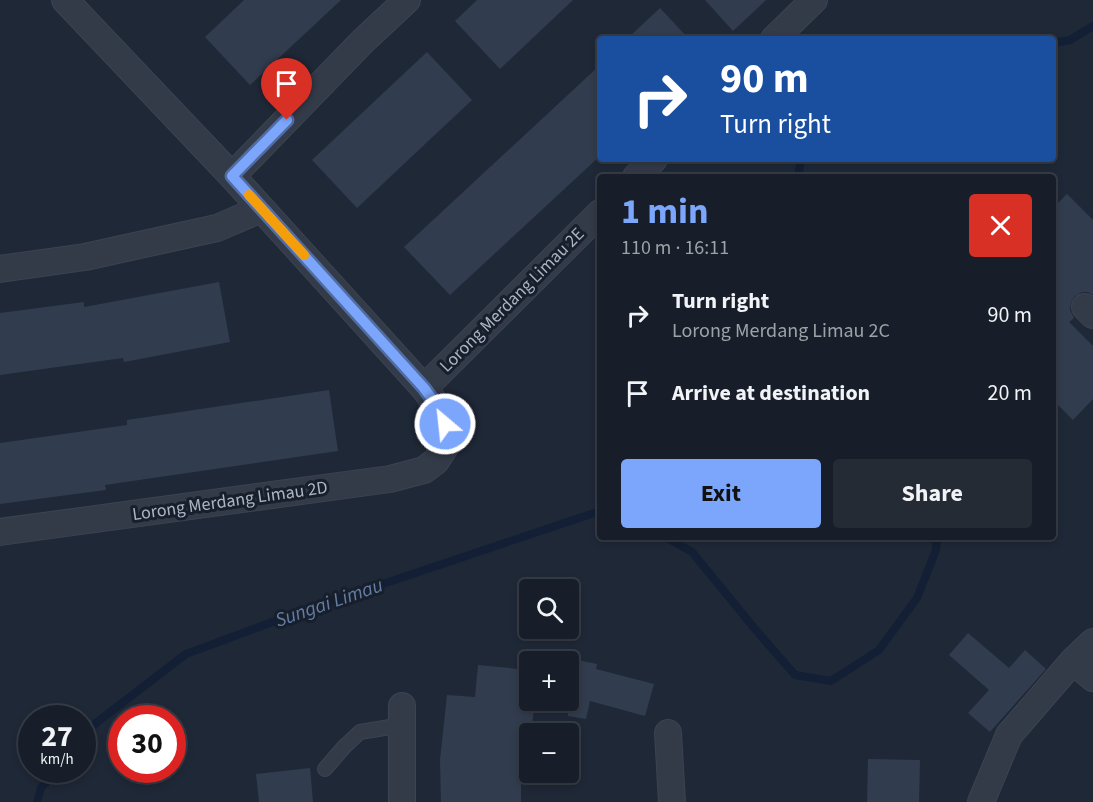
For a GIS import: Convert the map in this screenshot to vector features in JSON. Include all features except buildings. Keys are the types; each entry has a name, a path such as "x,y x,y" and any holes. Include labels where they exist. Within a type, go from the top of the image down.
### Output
{"street":[{"path":"65,0 232,176 424,388"},
{"path":"232,176 363,41 407,0"},
{"path":"777,36 814,0"},
{"path":"639,174 651,162"},
{"path":"0,269 85,257 217,228 261,208"},
{"name":"Lorong Merdang Limau 2E","path":"424,388 597,216"},
{"name":"Lorong Merdang Limau 2D","path":"0,532 390,479 424,470 436,460 447,444 445,424 440,410 424,388"},
{"path":"981,802 1009,735 1073,661 1093,642"},
{"path":"1073,661 1093,678"},
{"path":"402,716 402,802"},
{"path":"668,733 672,802"}],"lane":[{"path":"325,769 360,732 402,716"}],"waterway":[{"name":"Sungai Limau","path":"1056,42 1070,40 1093,26"},
{"name":"Sungai Limau","path":"798,174 800,162"},
{"name":"Sungai Limau","path":"96,723 186,654 305,610 597,514"},
{"name":"Sungai Limau","path":"671,540 692,552 795,675 831,681 879,650 917,598 936,550 937,540"},
{"name":"Sungai Limau","path":"37,802 41,788 45,783"}],"slow traffic":[{"path":"249,195 304,255"}],"route":[{"path":"287,120 232,176 424,388 440,410 445,424"}]}
